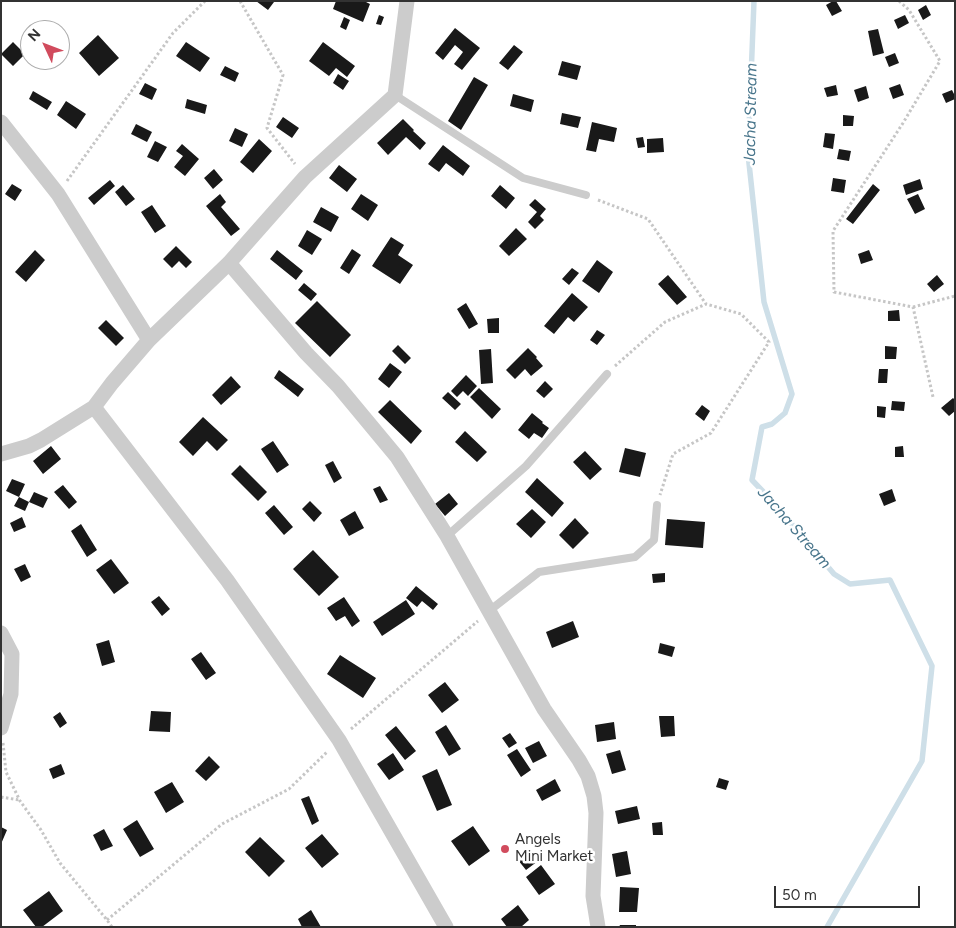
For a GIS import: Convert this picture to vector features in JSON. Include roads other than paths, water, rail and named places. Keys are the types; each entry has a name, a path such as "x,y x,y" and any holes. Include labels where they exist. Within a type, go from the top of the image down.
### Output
{"street":[{"path":"1,454 29,446 41,440 94,407 149,340 228,263 305,177 395,94 407,1"},
{"path":"1,122 58,194 149,340"},
{"path":"228,263 306,353 338,386 396,457 446,536 544,709 579,760 590,783 596,813 593,896 598,927"},
{"path":"94,407 227,580 339,740 446,927"},
{"path":"1,633 12,654 11,694 1,728"}],"lane":[{"path":"395,94 523,178 586,195"},
{"path":"446,536 526,466 607,374"},
{"path":"489,611 539,572 635,557 654,540 657,505"}],"waterway":[{"name":"Jacha Stream","path":"754,1 748,154 764,302 792,394 785,413 772,424 762,427 752,480 834,574 850,584 890,580 932,666 922,761 827,927"}],"place":[{"name":"Angels Mini Market","path":"505,849"}]}
